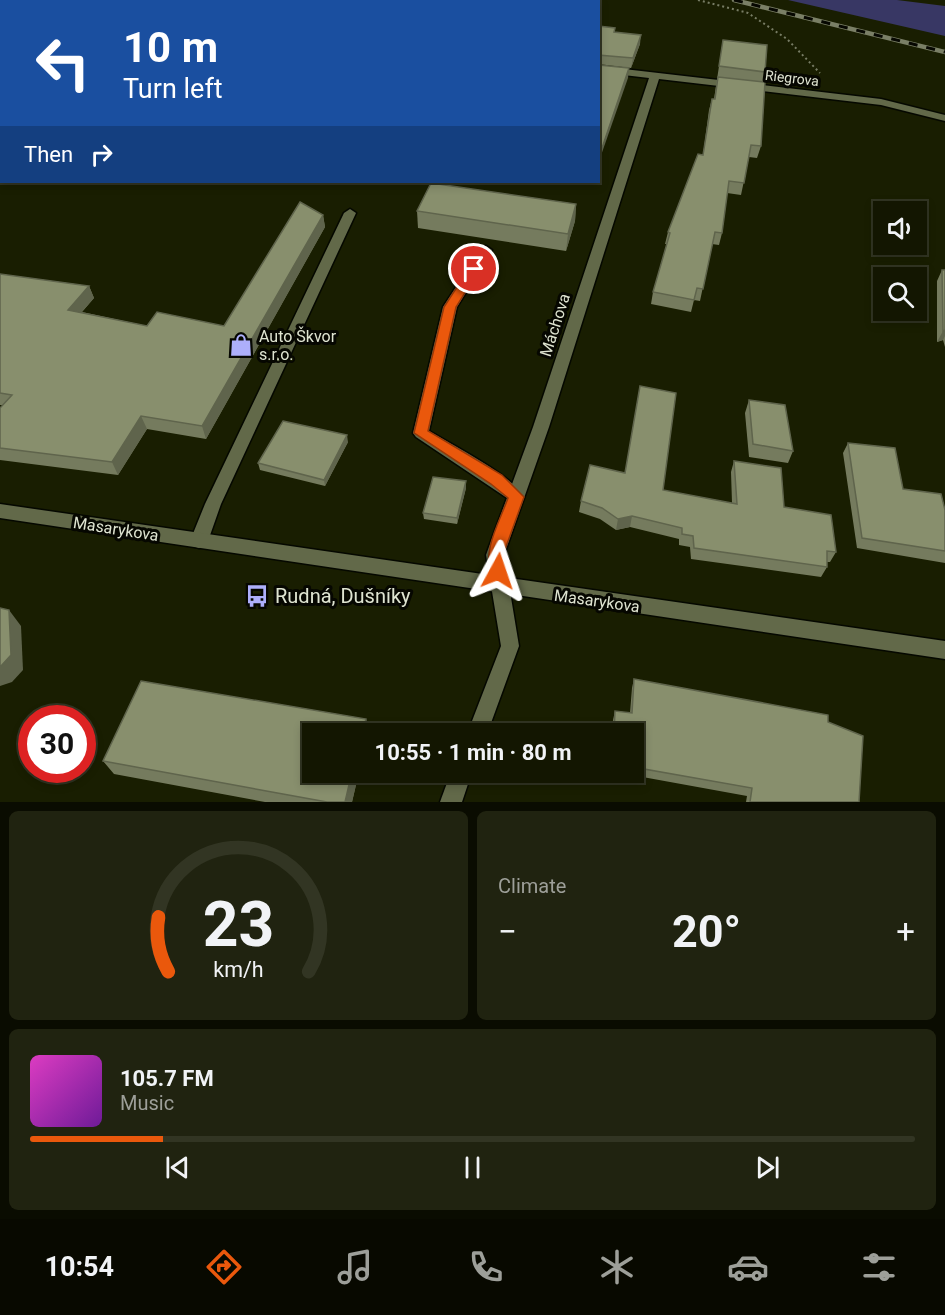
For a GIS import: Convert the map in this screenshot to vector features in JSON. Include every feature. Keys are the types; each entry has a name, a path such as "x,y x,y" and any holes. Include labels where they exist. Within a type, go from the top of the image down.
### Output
{"street":[{"name":"Riegrova","path":"600,69 881,102 945,118"},
{"name":"Máchova","path":"481,723 510,646 495,555 655,75"},
{"path":"199,541 213,504 350,213"},
{"path":"486,250 450,307 421,433 496,480 516,497"},
{"name":"Masarykova","path":"0,511 945,650"},
{"path":"451,802 458,783"}],"path":[{"path":"698,0 748,13 770,26 787,39 845,98"}],"shaded area":[{"path":"788,0 897,0 945,6 945,36"}],"building":[{"path":"600,26 615,28 614,32 641,35 633,58 600,55"},
{"path":"723,40 767,45 765,72 719,66"},
{"path":"600,65 629,68 600,154"},
{"path":"718,77 765,82 761,146 751,145 744,183 729,181 722,233 715,232 703,289 697,288 694,300 653,292 670,233 668,232 698,154 703,155"},
{"path":"431,183 576,204 568,234 417,211"},
{"path":"300,202 323,215 202,426 141,416 112,462 0,448 0,408 12,395 0,393 0,274 89,286 68,310 147,326 157,312 224,326"},
{"path":"942,270 945,270 945,330 943,331"},
{"path":"640,386 676,393 663,490 737,504 734,461 781,468 784,507 831,515 836,552 827,551 827,567 694,548 693,536 682,534 682,528 632,516 618,519 602,508 581,501 590,465 625,473"},
{"path":"749,400 785,405 793,451 753,444"},
{"path":"283,421 347,435 324,480 258,463"},
{"path":"848,443 895,448 903,489 941,494 945,510 945,551 862,538"},
{"path":"433,477 466,481 457,518 423,513"},
{"path":"0,608 9,610 11,655 0,667"},
{"path":"634,679 828,715 828,722 863,736 859,802 750,802 752,788 644,769 644,723 614,723 615,711 632,713"},
{"path":"141,681 366,719 365,723 302,723 302,783 349,783 345,802 327,802 103,761"}],"railway":[{"path":"734,0 945,52"}],"place":[{"name":"Auto Škvor s.r.o.","path":"241,345"},
{"name":"Rudná, Dušníky","path":"257,596"}],"route":[{"path":"474,269 450,307 421,433 496,480 516,497 495,555 498,571"}]}
